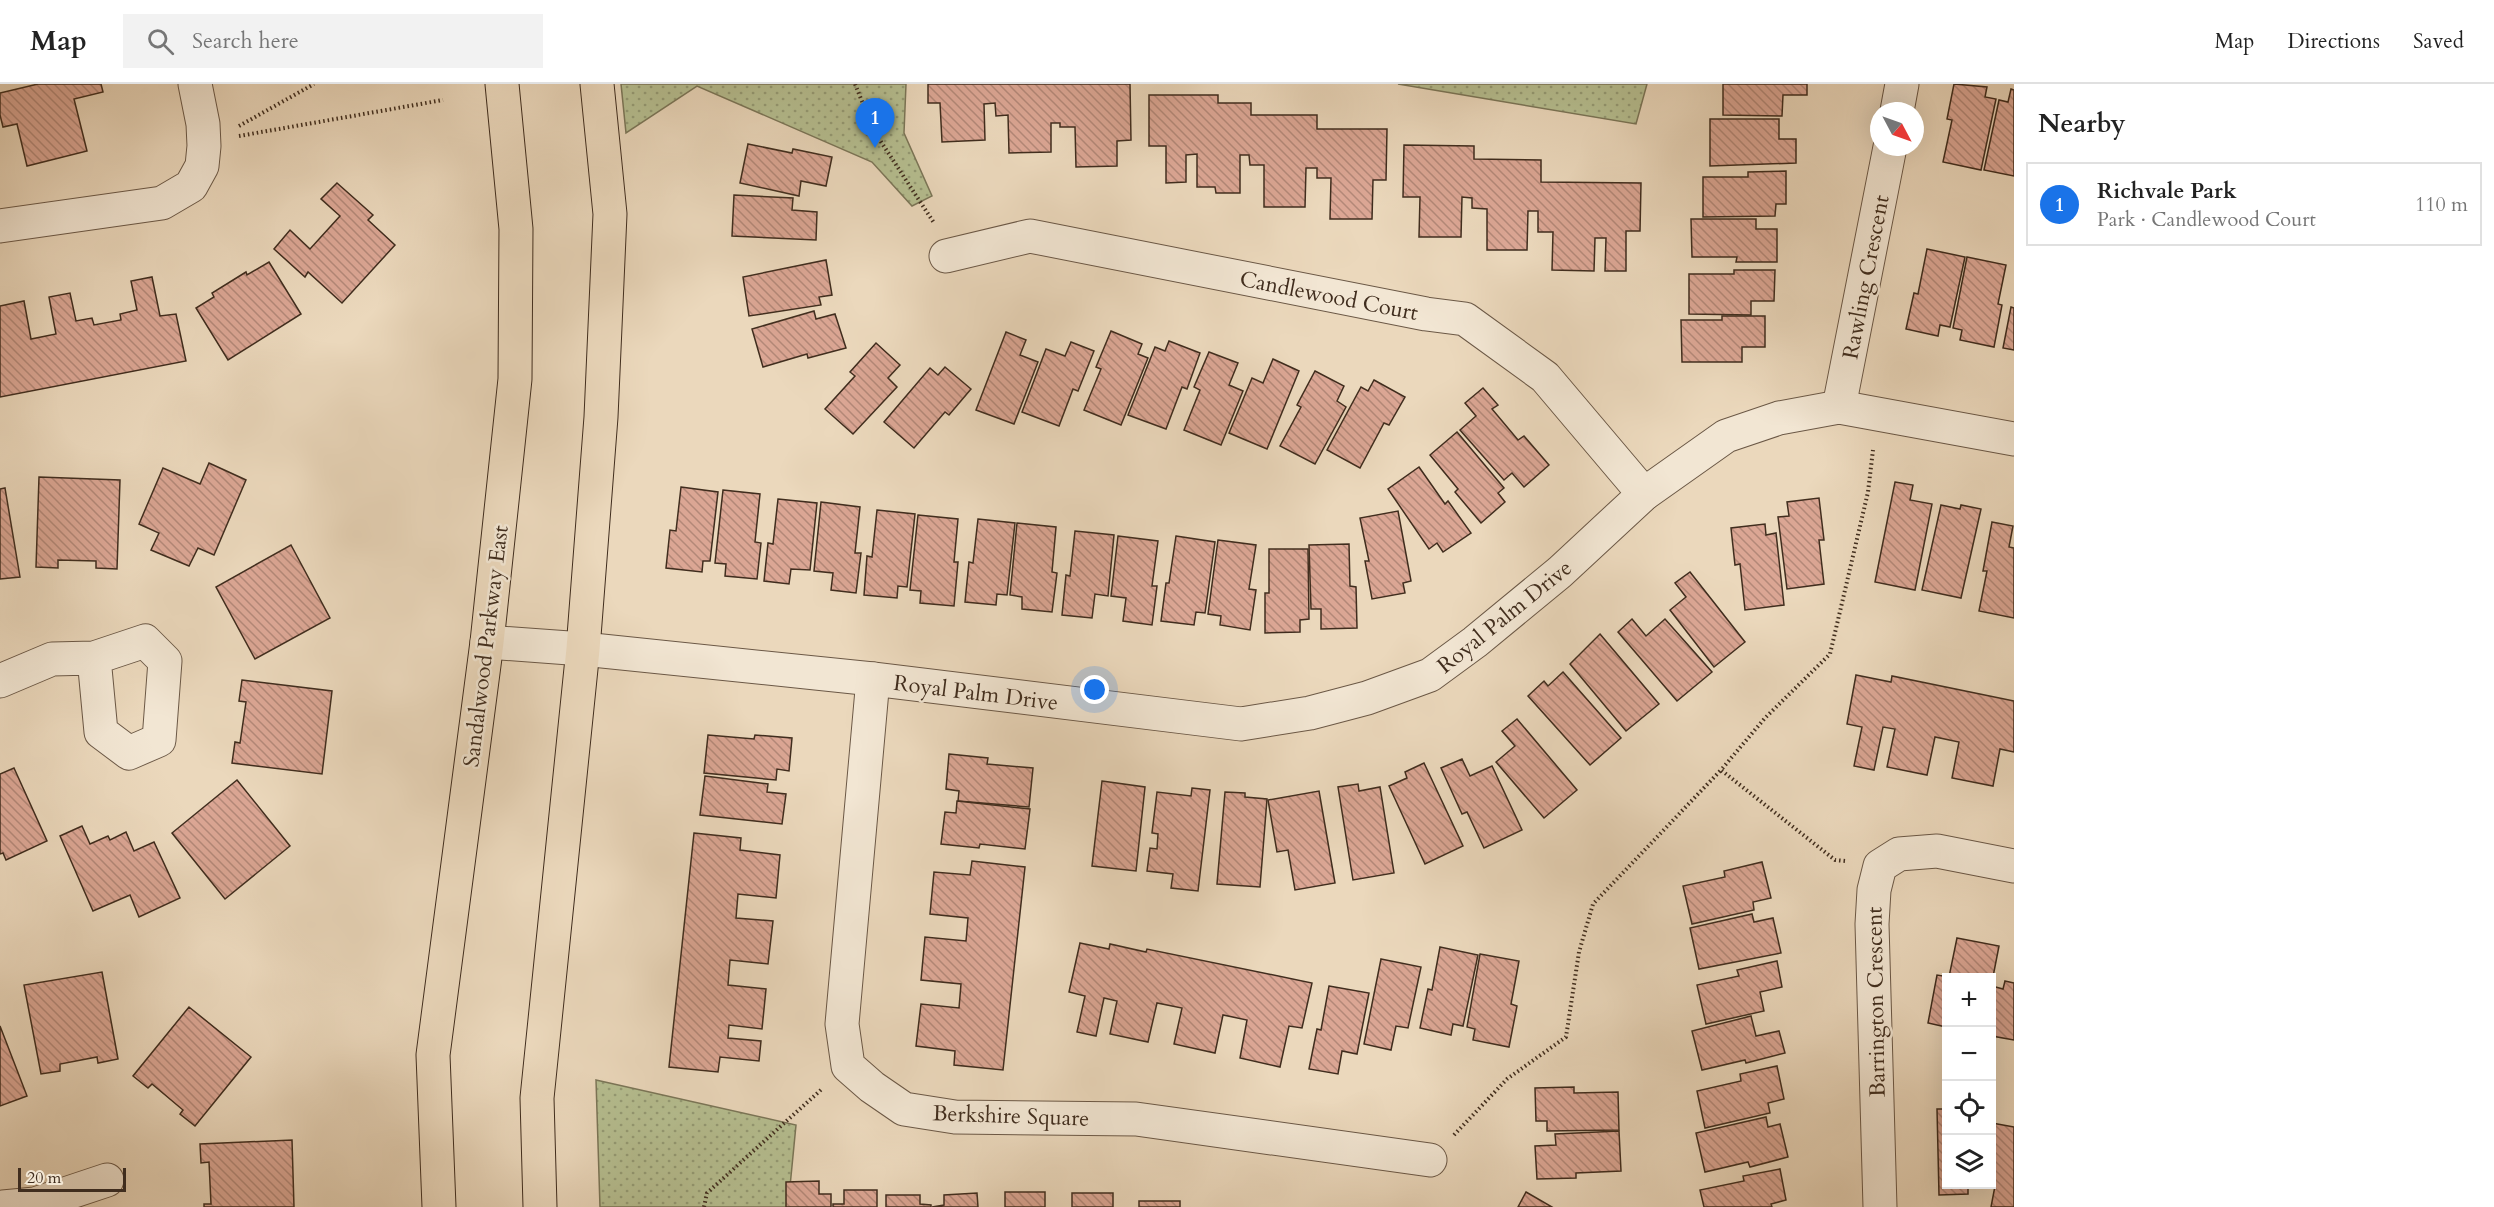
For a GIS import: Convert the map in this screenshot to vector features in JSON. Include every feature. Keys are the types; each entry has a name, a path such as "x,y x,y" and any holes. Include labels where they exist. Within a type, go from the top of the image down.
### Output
{"main road":[{"name":"Sandalwood Parkway East","path":"439,1207 433,1055 488,642 515,380 516,229 502,84"},
{"path":"540,1207 537,1098 583,649 601,417 610,214 597,84"}],"street":[{"path":"0,226 162,203 191,186 202,166 204,146 203,123 195,84"},
{"path":"1899,102 1902,84"},
{"name":"Rawling Crescent","path":"1839,407 1888,156"},
{"name":"Candlewood Court","path":"946,256 1030,236 1465,319 1545,377 1644,494"},
{"name":"Royal Palm Drive","path":"488,642 583,649 873,679 1241,724 1310,713 1367,698 1431,675 1560,572 1644,494 1726,436 1779,418 1839,407 2014,439"},
{"path":"0,681 52,659 94,658"},
{"name":"Berkshire Square","path":"873,679 842,1024 848,1066 872,1087 904,1109 955,1118 1136,1119 1430,1160"},
{"path":"1880,866 1899,854 1937,851 2014,866"},
{"name":"Barrington Crescent","path":"1880,866 1874,890 1872,924 1880,1207"},
{"path":"3,1207 35,1204 107,1180"}],"path":[{"path":"204,146 314,84"},
{"path":"855,84 874,131 933,220 946,256"},
{"path":"204,146 238,136 443,100"},
{"path":"1430,1160 1507,1079 1566,1037 1579,952 1593,904 1721,770 1765,718 1830,654 1868,492 1873,448"},
{"path":"1721,770 1835,860 1880,866"},
{"path":"704,1207 707,1193 822,1090 826,1079"}],"green space":[{"path":"621,84 906,84 904,133 932,196 912,206 872,162 697,86 626,133"},
{"path":"1398,84 1647,84 1636,124"},
{"path":"596,1080 796,1125 788,1207 600,1207"}],"building":[{"path":"38,84 101,84 103,92 74,99 87,151 27,166 17,124 3,127 0,115 0,93"},
{"path":"928,84 1130,84 1131,140 1117,141 1117,166 1076,167 1075,127 1060,127 1060,123 1051,123 1051,152 1009,153 1008,115 996,116 995,103 984,104 985,140 942,142 940,103 928,103"},
{"path":"1723,84 1807,84 1807,95 1783,95 1782,116 1723,115"},
{"path":"1954,84 1987,87 1985,97 1996,99 1981,170 1943,162 1952,120 1947,119"},
{"path":"2011,89 2014,90 2014,176 1984,170 1999,100 2008,102"},
{"path":"1149,95 1218,95 1218,103 1251,103 1251,115 1317,115 1317,129 1387,129 1386,180 1373,180 1372,219 1330,219 1331,178 1317,178 1317,168 1306,168 1305,207 1264,207 1264,165 1250,165 1249,155 1240,155 1240,193 1216,193 1215,187 1197,187 1197,154 1186,155 1186,182 1166,183 1166,146 1149,146"},
{"path":"1710,119 1779,119 1779,139 1796,139 1796,163 1710,166"},
{"path":"748,144 792,153 793,149 832,157 826,186 801,181 799,196 740,183"},
{"path":"1404,145 1474,146 1474,159 1541,160 1541,182 1641,183 1640,231 1626,231 1626,271 1605,271 1606,238 1595,238 1594,271 1552,270 1553,232 1538,232 1538,211 1528,211 1527,250 1487,250 1487,209 1472,208 1472,198 1462,197 1461,237 1419,237 1420,197 1403,197"},
{"path":"1786,171 1786,204 1776,204 1775,216 1703,217 1703,177 1748,177 1748,172"},
{"path":"337,183 373,215 368,220 395,245 342,303 308,272 305,277 274,249 290,230 310,249 340,216 321,199"},
{"path":"734,195 793,198 792,210 817,212 816,240 732,236"},
{"path":"1691,219 1756,219 1756,229 1777,229 1777,262 1736,262 1737,257 1692,257"},
{"path":"1927,249 1965,257 1950,327 1940,325 1938,336 1906,329 1914,293 1918,294"},
{"path":"1967,257 2006,265 1998,304 2002,305 1994,347 1960,340 1962,330 1953,328"},
{"path":"826,260 832,295 819,297 821,305 749,316 743,277"},
{"path":"269,262 301,314 228,360 196,308 214,297 212,293 246,272 247,275"},
{"path":"1734,270 1775,270 1774,301 1751,301 1751,315 1689,314 1689,274 1734,274"},
{"path":"152,277 160,316 176,314 186,361 0,397 0,306 24,301 31,339 56,334 49,297 70,293 76,321 92,318 94,325 121,320 120,314 137,310 131,281"},
{"path":"2011,307 2014,308 2014,350 2003,348"},
{"path":"814,311 816,319 835,314 846,348 808,358 807,354 763,367 752,329"},
{"path":"1722,316 1765,316 1765,347 1742,347 1742,362 1682,362 1681,320 1722,320"},
{"path":"1111,331 1142,344 1138,354 1148,358 1121,425 1084,410 1101,369 1096,367"},
{"path":"1006,332 1026,340 1020,355 1038,362 1014,424 976,410"},
{"path":"1169,341 1200,353 1187,389 1182,387 1166,429 1128,415 1155,347 1165,351"},
{"path":"1071,342 1094,351 1078,391 1073,389 1059,426 1022,412 1046,349 1065,356"},
{"path":"876,343 900,365 888,378 897,387 853,434 825,409 855,376 850,372"},
{"path":"1209,352 1238,363 1229,385 1243,391 1221,445 1184,430 1200,390 1194,387"},
{"path":"1273,359 1299,371 1267,449 1229,433 1252,378 1263,383"},
{"path":"945,367 971,389 949,415 945,412 914,448 884,422 930,368 938,375"},
{"path":"1315,371 1344,386 1337,401 1346,407 1315,464 1280,446 1301,407 1297,405"},
{"path":"1374,380 1405,397 1389,425 1384,423 1360,468 1327,450 1361,387 1368,391"},
{"path":"1483,388 1498,405 1492,409 1518,440 1524,436 1549,465 1524,487 1512,473 1504,480 1460,430 1476,416 1465,403"},
{"path":"1457,432 1504,488 1498,493 1505,502 1481,523 1455,492 1458,489 1430,455"},
{"path":"209,463 246,480 214,555 198,548 189,566 151,550 159,533 139,524 163,468 200,484"},
{"path":"1419,467 1445,504 1448,501 1471,533 1443,552 1437,543 1429,549 1388,489"},
{"path":"39,477 120,480 117,569 96,568 96,561 58,560 58,568 36,567"},
{"path":"1895,482 1913,485 1910,500 1932,504 1915,590 1875,582"},
{"path":"681,487 718,492 710,561 703,561 702,572 666,568 670,530 676,531"},
{"path":"5,488 20,577 0,579 0,489"},
{"path":"723,490 760,494 755,542 761,543 757,579 725,576 726,564 715,563"},
{"path":"1819,498 1824,540 1819,540 1824,584 1787,589 1778,517 1789,516 1787,502"},
{"path":"778,499 817,503 810,570 791,569 789,584 764,581 768,543 773,544"},
{"path":"821,502 860,507 855,553 861,553 856,593 831,590 833,573 814,571"},
{"path":"1941,505 1960,509 1961,505 1981,509 1961,598 1922,590"},
{"path":"877,510 915,514 907,587 898,586 897,598 864,595 867,556 872,557"},
{"path":"1398,511 1411,581 1403,583 1405,593 1372,599 1365,561 1369,561 1360,518"},
{"path":"918,515 958,519 954,562 958,562 954,606 920,603 921,591 910,590"},
{"path":"978,519 1015,523 1007,595 997,594 996,605 965,602 969,562 973,563"},
{"path":"1992,522 2013,526 2009,547 2014,548 2014,618 1979,611 1987,571 1983,571"},
{"path":"1017,523 1056,527 1052,572 1057,573 1052,612 1022,609 1022,597 1010,595"},
{"path":"1765,524 1766,535 1776,533 1784,605 1745,610 1740,564 1735,565 1731,528"},
{"path":"1075,531 1114,535 1108,596 1095,594 1092,618 1062,615 1066,575 1070,576"},
{"path":"1118,536 1158,541 1152,586 1157,586 1152,625 1123,621 1126,598 1111,596"},
{"path":"1176,536 1215,542 1205,613 1196,612 1194,625 1161,621"},
{"path":"1218,540 1256,545 1249,589 1256,590 1250,630 1220,625 1221,616 1208,614"},
{"path":"1349,544 1350,586 1356,587 1357,628 1321,629 1321,609 1311,609 1309,545"},
{"path":"291,545 330,618 255,659 216,587"},
{"path":"1269,549 1308,549 1309,619 1300,620 1300,632 1265,633 1265,593 1269,593"},
{"path":"1690,572 1745,642 1714,667 1670,610 1686,597 1675,583"},
{"path":"1632,619 1646,636 1665,619 1712,672 1677,701 1618,632"},
{"path":"1600,634 1659,704 1626,731 1570,664"},
{"path":"1563,672 1621,738 1590,765 1528,696 1544,681 1548,686"},
{"path":"1856,675 1891,682 1892,676 2014,701 2014,752 2000,749 1993,786 1952,778 1959,742 1935,737 1927,775 1887,767 1895,729 1883,727 1874,770 1854,766 1862,727 1847,724"},
{"path":"242,680 332,691 322,774 232,763 235,742 240,743 246,702 239,701"},
{"path":"1517,719 1577,790 1544,818 1496,762 1515,746 1502,731"},
{"path":"708,735 754,739 755,735 792,738 789,771 777,769 776,780 704,773"},
{"path":"949,754 988,758 987,764 1033,768 1029,807 958,801 959,791 946,789"},
{"path":"1462,759 1470,776 1492,766 1522,830 1484,848 1467,812 1462,814 1441,768"},
{"path":"1424,763 1463,846 1425,864 1389,786 1407,778 1405,772"},
{"path":"14,768 47,841 6,860 3,853 0,854 0,774"},
{"path":"705,776 768,784 767,792 786,794 782,824 700,815"},
{"path":"237,780 290,846 225,899 172,833"},
{"path":"1102,781 1145,787 1136,871 1092,866"},
{"path":"1358,784 1359,791 1380,787 1394,873 1353,880 1338,787"},
{"path":"1192,788 1210,790 1198,891 1171,888 1173,874 1147,871 1150,848 1157,849 1158,834 1152,833 1157,792 1191,796"},
{"path":"1319,791 1335,883 1295,890 1288,850 1277,852 1268,800"},
{"path":"1225,792 1245,793 1245,797 1267,799 1260,887 1217,884"},
{"path":"957,801 1030,809 1025,849 980,844 979,848 941,844 945,812 956,813"},
{"path":"82,826 90,844 108,836 110,840 126,832 134,851 154,842 180,898 139,917 130,895 93,911 60,836"},
{"path":"694,833 741,838 740,850 780,855 776,898 738,894 736,918 773,921 768,964 730,960 728,985 766,989 762,1029 729,1025 728,1038 761,1041 759,1061 720,1057 718,1072 669,1067"},
{"path":"972,861 1025,867 1003,1070 954,1065 955,1051 916,1046 921,1004 959,1008 961,984 921,980 925,937 966,941 968,918 930,914 934,872 970,875"},
{"path":"1762,862 1771,898 1753,902 1754,910 1692,924 1683,886 1725,877 1724,871"},
{"path":"1752,914 1754,922 1773,918 1781,953 1699,969 1690,928"},
{"path":"1957,938 1999,946 1994,973 1950,973"},
{"path":"1080,943 1109,949 1110,944 1146,952 1147,949 1312,983 1302,1028 1289,1026 1280,1067 1240,1058 1247,1020 1223,1015 1215,1053 1174,1044 1182,1008 1157,1003 1148,1042 1110,1034 1117,1001 1104,998 1096,1036 1077,1032 1085,996 1069,992"},
{"path":"1440,947 1478,955 1463,1026 1453,1024 1451,1035 1420,1028 1428,989 1432,990"},
{"path":"1480,954 1519,961 1511,1004 1517,1006 1509,1047 1473,1040 1475,1029 1467,1027"},
{"path":"1381,959 1421,967 1408,1028 1396,1026 1391,1050 1364,1044"},
{"path":"1777,961 1782,987 1760,992 1764,1011 1706,1024 1697,985 1739,976 1737,970"},
{"path":"102,972 118,1059 98,1063 97,1057 60,1064 60,1071 41,1074 24,985"},
{"path":"1937,975 1942,976 1942,1026 1928,1023"},
{"path":"2005,981 2014,983 2014,1040 1996,1037 1996,987 2003,989"},
{"path":"1329,986 1369,993 1357,1054 1342,1051 1338,1074 1309,1069 1317,1029 1321,1030"},
{"path":"189,1007 251,1057 195,1126 180,1114 183,1110 152,1084 148,1088 133,1076"},
{"path":"1751,1016 1756,1036 1779,1031 1785,1053 1746,1063 1745,1060 1702,1070 1692,1031"},
{"path":"0,1026 27,1096 0,1106"},
{"path":"1777,1066 1784,1099 1768,1103 1770,1113 1705,1128 1697,1091 1741,1081 1740,1074"},
{"path":"1574,1087 1574,1093 1618,1092 1619,1130 1547,1131 1547,1121 1536,1121 1535,1088"},
{"path":"1937,1109 1942,1109 1942,1189 1968,1189 1968,1194 1939,1195"},
{"path":"1766,1117 1768,1127 1780,1124 1788,1157 1750,1167 1748,1162 1705,1172 1696,1133"},
{"path":"1996,1124 2014,1127 2014,1207 1991,1207 1996,1189"},
{"path":"1619,1131 1621,1171 1576,1173 1576,1178 1537,1179 1535,1146 1556,1145 1555,1134"},
{"path":"292,1140 294,1207 204,1207 204,1204 211,1204 209,1162 201,1163 200,1144"},
{"path":"1780,1169 1786,1200 1771,1204 1772,1207 1704,1207 1700,1190 1744,1181 1743,1176"},
{"path":"819,1181 819,1194 831,1194 831,1207 786,1207 786,1182"},
{"path":"844,1190 877,1190 877,1207 833,1207 833,1204 844,1204"},
{"path":"1005,1192 1045,1192 1045,1207 1005,1207"},
{"path":"1526,1192 1552,1207 1518,1207"},
{"path":"977,1193 978,1207 932,1207 944,1205 944,1195"},
{"path":"1072,1193 1113,1193 1113,1207 1072,1207"},
{"path":"886,1195 920,1195 920,1204 931,1205 931,1207 886,1207"},
{"path":"1139,1201 1180,1201 1180,1207 1139,1207"}],"place":[{"name":"Richvale Park","path":"875,148"}]}
